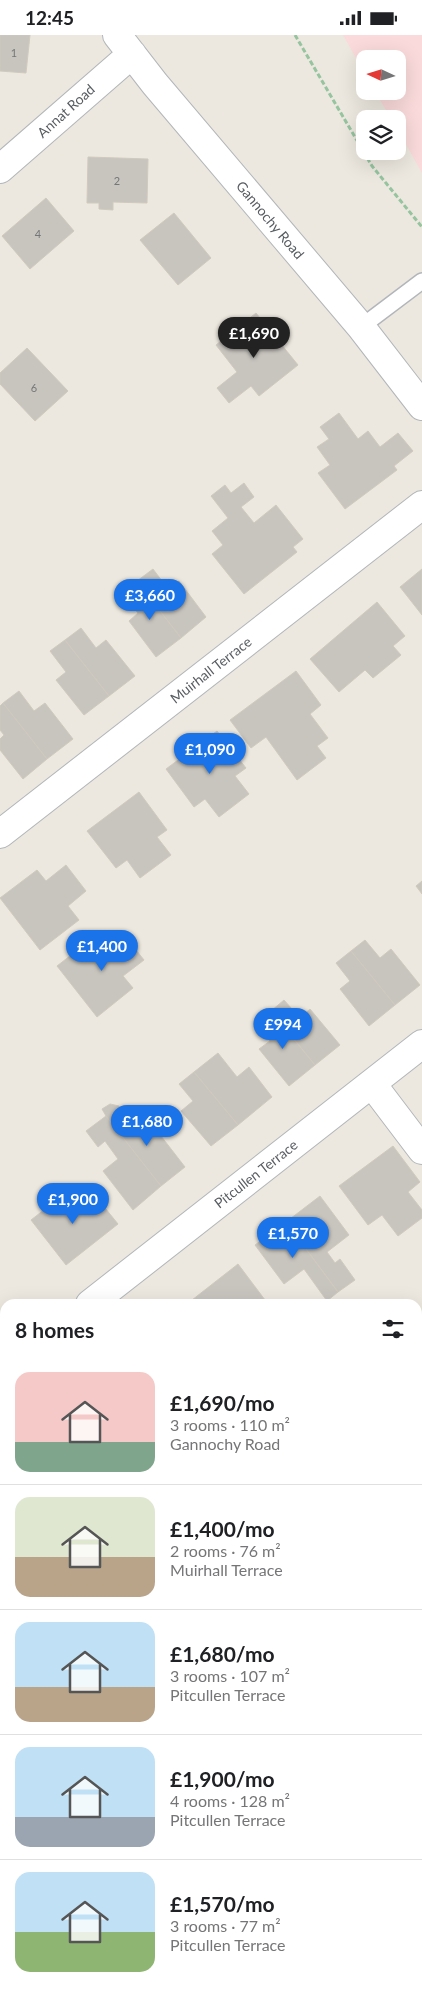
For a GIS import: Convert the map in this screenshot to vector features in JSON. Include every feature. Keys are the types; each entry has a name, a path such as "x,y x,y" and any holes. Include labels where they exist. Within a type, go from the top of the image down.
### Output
{"street":[{"name":"Annat Road","path":"0,169 125,44"},
{"name":"Gannochy Road","path":"125,44 155,85 361,327 422,406"},
{"name":"Muirhall Terrace","path":"0,834 422,505"},
{"name":"Pitcullen Terrace","path":"96,1299 422,1044"},
{"path":"372,1084 422,1150"}],"lane":[{"path":"361,327 422,281"}],"path":[{"path":"295,35 372,166 422,227"}],"shaded area":[{"path":"343,35 422,35 422,173 406,144 406,110 386,110 380,100 406,100 406,50 356,50 356,58"}],"building":[{"path":"0,35 30,35 26,73 0,71"},
{"path":"88,157 148,159 147,203 113,202 113,210 99,209 99,203 87,203"},
{"path":"46,198 74,231 30,269 2,236"},
{"path":"174,213 211,258 178,285 140,240"},
{"path":"256,313 298,365 259,396 251,386 229,403 217,388 237,372 216,345"},
{"path":"27,348 68,391 35,421 0,384 0,373"},
{"path":"339,413 358,439 368,431 380,447 398,433 413,451 394,466 397,470 345,509 318,473 330,465 317,447 329,439 320,427"},
{"path":"244,483 254,497 241,507 254,523 276,505 303,539 293,547 297,552 244,594 212,554 223,545 212,531 228,518 211,496 225,485 231,493"},
{"path":"153,569 168,589 179,581 206,617 181,638 137,581"},
{"path":"422,569 422,615 400,587"},
{"path":"137,581 181,638 156,657 129,621 138,613 122,593"},
{"path":"377,602 405,636 393,646 401,655 373,678 365,670 339,692 310,659"},
{"path":"81,628 96,648 106,640 135,676 109,696 65,640"},
{"path":"65,640 109,696 84,715 56,680 66,672 50,651"},
{"path":"296,671 321,705 310,714 328,738 317,746 326,758 297,780 266,737 251,748 230,720"},
{"path":"19,691 34,711 45,703 73,739 47,759 3,703"},
{"path":"3,703 47,759 23,779 0,750 0,739 4,735 0,730 0,706"},
{"path":"217,731 246,768 235,776 249,794 219,817 205,799 194,807 166,769"},
{"path":"139,792 167,830 157,837 171,855 140,878 127,860 116,868 87,831"},
{"path":"66,865 86,891 68,906 79,920 40,950 0,898 37,870 46,881"},
{"path":"422,881 422,894 416,886"},
{"path":"121,931 144,960 123,976 133,988 97,1017 57,966 93,938 100,948"},
{"path":"365,940 380,958 391,949 420,985 395,1005 351,951"},
{"path":"351,951 395,1005 369,1026 340,989 350,981 336,963"},
{"path":"284,1000 300,1018 310,1009 340,1045 315,1065 271,1011"},
{"path":"271,1011 315,1065 289,1086 259,1049 270,1041 256,1023"},
{"path":"218,1053 237,1077 249,1067 272,1097 238,1125 194,1072"},
{"path":"194,1072 238,1125 211,1146 181,1111 193,1101 179,1084"},
{"path":"110,1104 119,1106 127,1122 129,1121 141,1137 154,1127 185,1167 161,1186 106,1116 102,1109"},
{"path":"106,1116 161,1186 133,1210 103,1171 118,1159 105,1141 98,1147 86,1131"},
{"path":"393,1146 420,1182 408,1192 422,1210 422,1218 398,1236 382,1215 368,1225 339,1186"},
{"path":"72,1188 86,1206 97,1198 118,1224 66,1265 31,1220"},
{"path":"320,1196 349,1235 327,1252 335,1263 340,1259 355,1280 338,1292 286,1222"},
{"path":"286,1222 338,1292 329,1299 326,1299 304,1269 284,1284 255,1245"},
{"path":"238,1264 264,1299 193,1299"}]}
